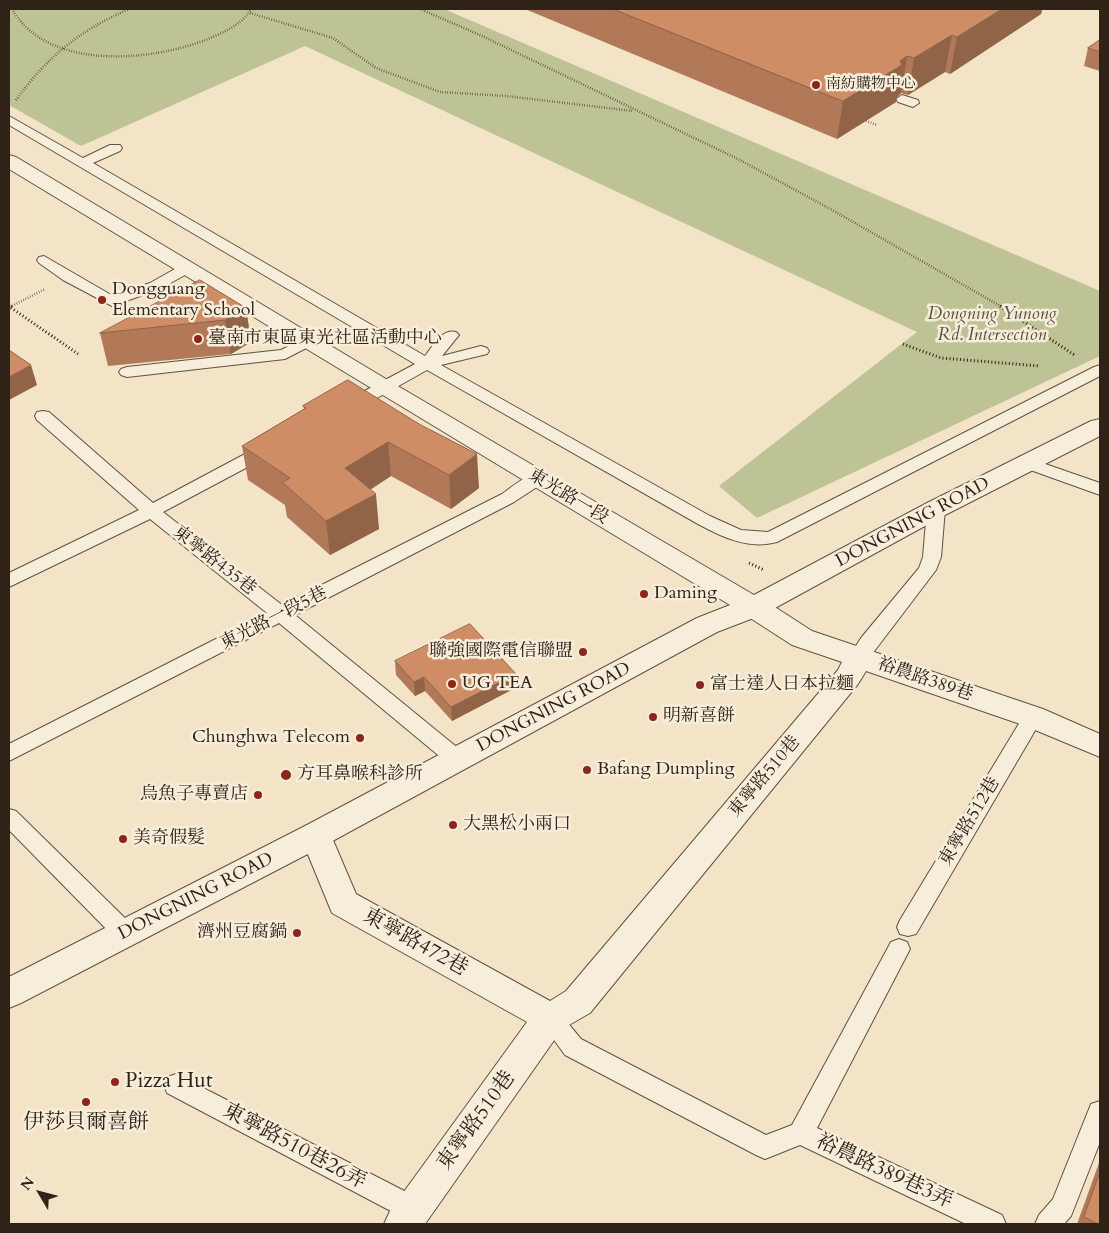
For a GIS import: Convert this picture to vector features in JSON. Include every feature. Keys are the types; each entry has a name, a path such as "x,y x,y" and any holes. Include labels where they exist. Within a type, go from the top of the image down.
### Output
{"street":[{"name":"東光路一段","path":"9,161 383,387 754,607"},
{"name":"DONGNING ROAD","path":"9,993 316,836 708,625 754,607 936,509 1100,426"},
{"name":"裕農路389巷","path":"754,607 802,638 1033,717 1100,746"},
{"name":"東寧路510巷","path":"408,1217 550,1018 578,1002 848,677 858,657"},
{"name":"東寧路472巷","path":"316,836 343,903 550,1018"}],"lane":[{"path":"9,120 427,364 704,520 729,533 750,539 771,538 1100,371"},
{"path":"82,163 115,148"},
{"path":"44,260 68,277 112,301 154,286 187,268"},
{"path":"427,364 451,335"},
{"path":"128,372 285,354 309,342"},
{"path":"335,414 427,364 481,351"},
{"name":"東寧路435巷","path":"44,416 151,511 282,615 457,759"},
{"path":"9,581 151,511 283,442"},
{"path":"1028,463 1100,489"},
{"name":"東光路一段5巷","path":"9,754 508,498 538,479"},
{"name":"東寧路510巷","path":"858,657 927,570 932,557 936,509"},
{"name":"東寧路512巷","path":"908,927 1033,717"},
{"path":"9,817 125,933"},
{"path":"550,1018 573,1047 765,1147 801,1133 899,949"},
{"name":"東寧路510巷26弄","path":"176,1085 408,1217"},
{"path":"1048,1224 1062,1208 1100,1112"},
{"name":"裕農路389巷3弄","path":"801,1133 993,1224"}],"path":[{"path":"12,9 22,25 42,40 60,48 84,53 123,56 160,54 204,42 232,27 250,13 251,9"},
{"path":"16,100 36,71 60,48 95,25 129,9"},
{"path":"420,9 480,35 738,159 994,302 1100,371"},
{"path":"250,13 333,38 376,68 440,92 506,96 635,111"},
{"path":"866,121 877,125"},
{"path":"68,277 10,307 78,354"},
{"path":"903,344 941,358 1040,366"},
{"path":"748,562 766,571"}],"green space":[{"name":"Dongning Yunong Rd. Intersection","path":"9,9 444,9 1100,291 1100,356 757,518 719,486 917,332 305,46 81,146 9,105"}],"building":[{"path":"613,9 1002,9 957,37 952,35 914,58 907,56 900,61 902,65 843,101"},
{"path":"1100,40 1100,52 1088,48"},
{"path":"200,280 246,308 225,320 100,333"},
{"path":"9,350 31,365 9,377"},
{"path":"348,380 419,424 477,454 449,475 388,442 345,468 376,494 326,521 282,482 290,478 242,446 306,408 303,406"},
{"path":"470,624 516,674 451,707 424,677 414,682 395,661"},
{"path":"1100,1172 1100,1224 1098,1224 1084,1217"}],"place":[{"name":"南紡購物中心","path":"816,85"},
{"name":"Dongguang Elementary School","path":"102,300"},
{"name":"臺南市東區東光社區活動中心","path":"198,339"},
{"name":"Daming","path":"644,594"},
{"name":"聯強國際電信聯盟","path":"583,652"},
{"name":"UG TEA","path":"452,684"},
{"name":"富士達人日本拉麵","path":"700,685"},
{"name":"明新喜餅","path":"653,717"},
{"name":"Chunghwa Telecom","path":"360,738"},
{"name":"Bafang Dumpling","path":"587,770"},
{"name":"方耳鼻喉科診所","path":"286,775"},
{"name":"烏魚子專賣店","path":"258,795"},
{"name":"大黑松小兩口","path":"453,825"},
{"name":"美奇假髮","path":"123,839"},
{"name":"濟州豆腐鍋","path":"297,933"},
{"name":"Pizza Hut","path":"115,1082"},
{"name":"伊莎貝爾喜餅","path":"86,1102"}]}
